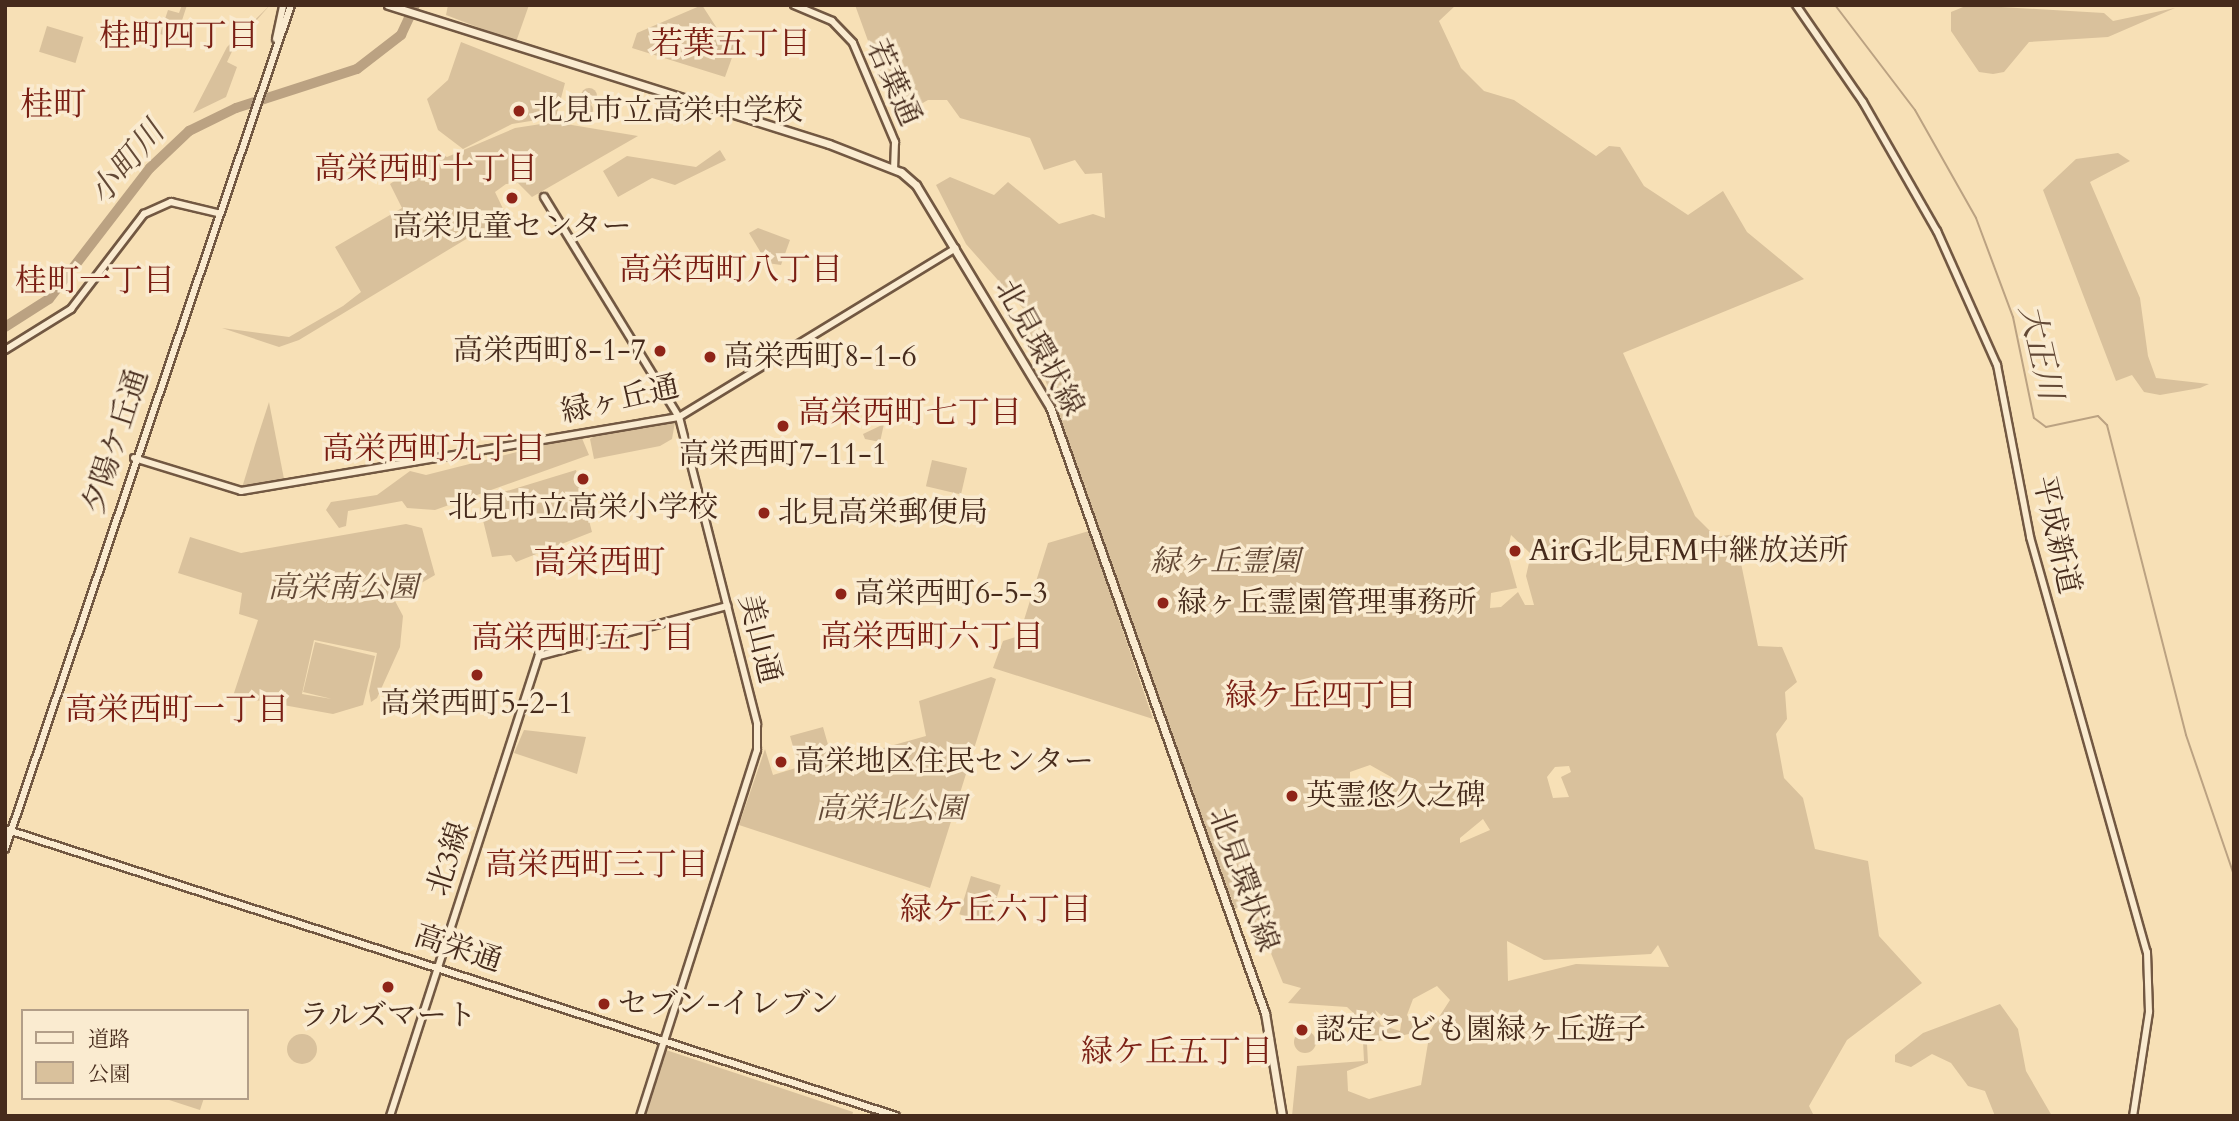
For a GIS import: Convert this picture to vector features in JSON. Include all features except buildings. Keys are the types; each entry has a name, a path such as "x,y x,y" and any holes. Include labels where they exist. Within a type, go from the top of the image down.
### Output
{"main road":[{"name":"北見環状線","path":"388,5 894,169 916,185 1051,407 1248,960 1271,1035 1282,1116"}],"street":[{"name":"夕陽ケ丘通","path":"274,51 283,5"},
{"name":"夕陽ケ丘通","path":"5,849 8,830 290,5"},
{"name":"若葉通","path":"794,5 832,21 853,43 895,142 894,169"},
{"name":"平成新道","path":"1796,5 1863,102 1925,209 1997,365 2030,537 2147,952 2150,1012 2133,1116"},
{"name":"美山通","path":"544,197 679,416 757,724 757,750 640,1116"},
{"path":"5,349 71,309 144,214 171,202 217,213"},
{"name":"緑ヶ丘通","path":"134,458 241,491 679,416 956,248"},
{"name":"北3線","path":"390,1116 539,656 727,606"},
{"name":"高栄通","path":"8,830 896,1116"}],"green space":[{"path":"182,5 187,5 176,39 160,34 168,10 179,13"},
{"path":"270,5 235,45 227,62 237,67 226,97 193,113 227,47"},
{"path":"448,5 529,5 516,42 446,15"},
{"path":"702,5 720,33 738,41 725,77 632,48 637,33"},
{"name":"緑ヶ丘霊園","path":"855,5 1456,5 1439,21 1461,68 1484,91 1514,100 1596,156 1609,146 1620,147 1644,186 1688,215 1723,191 1747,232 1804,279 1623,353 1695,516 1716,537 1735,534 1758,646 1782,647 1797,682 1785,692 1787,719 1776,734 1784,778 1803,798 1815,849 1868,861 1879,936 1922,983 1847,1040 1809,1106 1814,1116 1292,1116 1297,1066 1364,1061 1362,1021 1347,1007 1288,1003 1301,988 1283,983 1270,951 1254,945 1246,904 1235,909 1116,586 1084,488 1089,485 1084,487 1030,338 1027,313 966,244 936,185 950,177 994,195 1008,182 1059,224 1093,214 1105,218 1102,173 1085,174 1075,160 1044,170 1030,138 960,118 947,100 928,100 896,118","holes":["1511,535 1531,554 1526,576 1534,605 1525,605 1518,592 1501,607 1490,608 1491,593 1517,588 1507,552","1370,765 1393,778 1394,789 1379,802 1350,804 1350,772","1569,766 1571,772 1561,777 1569,797 1553,798 1547,777 1555,767","1483,819 1490,830 1460,843 1460,838","1507,941 1544,960 1651,954 1658,945 1669,967 1576,964 1508,981","1437,986 1450,1000 1430,1031 1421,1085 1369,1099 1348,1091 1347,1071 1368,1063 1367,1044 1417,1032 1407,1015 1413,999","1375,1010 1388,1021 1402,1018 1400,1031 1381,1025"]},
{"path":"1968,5 2104,13 2113,21 2175,8 2108,37 2029,42 2004,72 1993,74 1979,72 1951,31 1951,12"},
{"path":"47,26 83,37 75,63 39,52"},
{"path":"461,42 565,83 556,117 512,124 463,149 438,130 427,99 448,80"},
{"path":"589,88 597,96 589,104 581,96"},
{"path":"585,102 593,110 585,118 577,110"},
{"path":"554,122 638,136 532,197 518,183 506,184 495,192 506,215 299,340 279,347 222,328 289,337 343,306 361,292 335,247 402,208 390,184 436,152 447,157 515,128"},
{"path":"720,150 726,160 675,185 652,178 618,197 603,171 627,156 696,167"},
{"path":"2118,153 2130,161 2090,182 2140,298 2148,356 2156,378 2209,384 2200,388 2160,395 2144,392 2132,375 2116,381 2043,190 2076,159"},
{"path":"758,228 790,240 781,265 767,263 749,233"},
{"path":"269,402 285,484 241,491 255,445"},
{"path":"675,422 672,439 660,446 594,459 590,439 596,435"},
{"path":"884,424 880,442 865,439 863,434"},
{"path":"581,436 589,455 435,510 407,508 402,501 348,511 346,526 339,528 326,510 331,502 377,495 410,471 426,475"},
{"path":"932,460 967,468 961,494 926,486"},
{"path":"576,470 592,532 516,562 511,555 492,557 480,508 487,497"},
{"name":"高栄南公園","path":"406,524 422,528 435,575 394,599 403,616 400,647 377,698 371,702 369,691 377,653 314,640 302,694 332,699 303,692 315,642 375,656 363,705 333,714 233,696 258,620 239,614 242,593 178,573 190,537 241,553"},
{"path":"1089,531 1153,719 993,668 1003,641 1019,636 1048,543"},
{"name":"高栄北公園","path":"991,677 996,679 930,888 739,825 765,749 773,775 799,767 790,736 823,727 833,762 926,736 919,701"},
{"path":"524,730 586,737 577,774 514,753"},
{"path":"971,876 1001,885 989,923 959,914"},
{"path":"2000,1004 2018,1029 2026,1071 2052,1116 1995,1116 1985,1091 1968,1086 1951,1063 1932,1054 1911,1067 1895,1062 1895,1055 1923,1033"},
{"path":"1305,1031 1313,1034 1316,1042 1313,1050 1305,1053 1297,1050 1294,1042 1297,1034"},
{"path":"302,1034 313,1038 317,1049 313,1060 302,1064 291,1060 287,1049 291,1038"},
{"path":"666,1050 853,1112 852,1116 644,1116"},
{"path":"169,1100 203,1100 200,1110"}],"waterway":[{"name":"小町川","path":"5,327 49,299 150,168 189,131 236,108 357,69 401,35 415,5"},
{"name":"大正川","path":"1835,5 1915,110 1976,218 2013,317 2034,418 2046,427 2098,416 2107,425 2186,735 2234,875"},
{"name":"大正川","path":"2234,1030 2234,1038"}],"place":[{"name":"北見市立高栄中学校","path":"519,111"},
{"name":"高栄児童センター","path":"512,198"},
{"name":"高栄西町8-1-7","path":"660,351"},
{"name":"高栄西町8-1-6","path":"710,357"},
{"name":"高栄西町7-11-1","path":"783,426"},
{"name":"北見市立高栄小学校","path":"583,479"},
{"name":"北見高栄郵便局","path":"764,513"},
{"name":"AirG北見FM中継放送所","path":"1515,551"},
{"name":"高栄西町6-5-3","path":"841,594"},
{"name":"緑ヶ丘霊園管理事務所","path":"1163,603"},
{"name":"高栄西町5-2-1","path":"477,675"},
{"name":"高栄地区住民センター","path":"781,762"},
{"name":"英霊悠久之碑","path":"1292,796"},
{"name":"ラルズマート","path":"388,987"},
{"name":"セブン-イレブン","path":"604,1004"},
{"name":"認定こども園緑ヶ丘遊子","path":"1302,1030"}],"district":[{"name":"桂町四丁目","path":"179,36"},
{"name":"若葉五丁目","path":"731,44"},
{"name":"桂町","path":"53,105"},
{"name":"高栄西町十丁目","path":"426,169"},
{"name":"高栄西町八丁目","path":"731,270"},
{"name":"桂町一丁目","path":"95,281"},
{"name":"高栄西町七丁目","path":"910,413"},
{"name":"高栄西町九丁目","path":"434,449"},
{"name":"高栄西町","path":"599,563"},
{"name":"高栄西町六丁目","path":"932,637"},
{"name":"高栄西町五丁目","path":"583,638"},
{"name":"緑ケ丘四丁目","path":"1321,696"},
{"name":"高栄西町一丁目","path":"177,710"},
{"name":"高栄西町三丁目","path":"597,865"},
{"name":"緑ケ丘六丁目","path":"996,910"},
{"name":"緑ケ丘五丁目","path":"1177,1052"}]}
